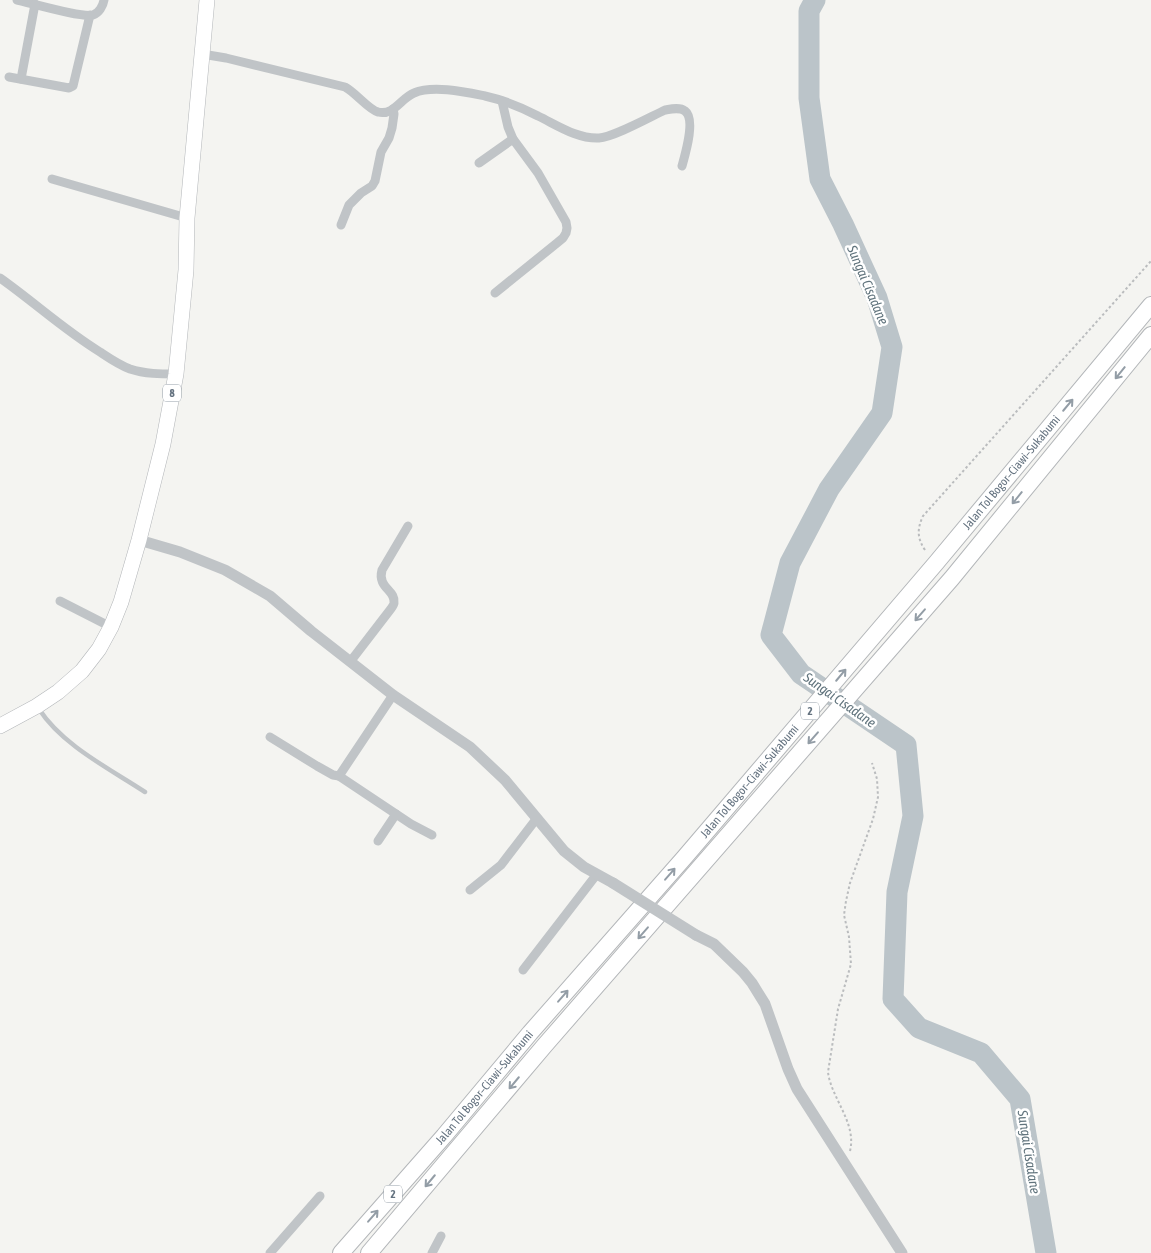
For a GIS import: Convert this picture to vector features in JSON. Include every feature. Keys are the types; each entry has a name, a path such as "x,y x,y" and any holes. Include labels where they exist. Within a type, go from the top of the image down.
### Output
{"highway":[{"name":"8","path":"0,726 58,692 82,671 99,650 111,627 120,602 147,512 176,374 186,270 187,218 207,0"},
{"name":"Jalan Tol Bogor–Ciawi–Sukabumi","path":"341,1253 444,1136 530,1033 684,858 936,563 1151,306"},
{"name":"Jalan Tol Bogor–Ciawi–Sukabumi","path":"369,1253 545,1045 952,578 1151,335"}],"street":[{"path":"17,0 35,4 47,3 73,13 90,15 98,12 104,0"},
{"path":"21,80 35,4"},
{"path":"9,77 69,88 73,86 90,15"},
{"path":"202,54 338,85 350,90 374,110 382,112 393,109 411,94 422,90 435,89 486,96 531,112 573,133 598,138 608,136 665,110 683,110 687,112 690,124 682,166"},
{"path":"495,292 563,238 567,228 557,204 538,173 512,139 502,101"},
{"path":"341,225 349,205 360,193 372,186 375,181 381,152 390,138 394,114 393,109"},
{"path":"479,163 512,139"},
{"path":"52,180 187,218"},
{"path":"0,278 75,336 118,363 130,369 151,374 176,374"},
{"path":"350,662 394,603 393,596 381,581 380,576 408,526"},
{"path":"139,540 180,552 225,570 270,596 393,695 470,747 505,780 576,862 613,882 696,935 714,944 743,972 765,1004 797,1089 902,1253"},
{"path":"60,601 111,627"},
{"path":"339,776 393,695"},
{"path":"270,737 317,766 333,775 339,776 411,824 432,835"},
{"path":"378,841 396,814"},
{"path":"470,890 500,864 536,818"},
{"path":"523,970 597,874"},
{"path":"270,1253 320,1196"},
{"path":"432,1253 441,1236"}],"lane":[{"path":"37,706 45,718 78,749 145,792"}],"path":[{"path":"925,550 918,535 923,516 1151,260"},
{"path":"843,1159 850,1152 851,1147 848,1124 829,1081 828,1072 838,1009 851,964 849,937 844,915 846,901 850,883 874,819 878,797 877,778 872,763"}],"waterway":[{"name":"Sungai Cisadane","path":"815,0 809,11 809,98 820,179 877,298 892,347 882,413 829,489 790,563 771,635 801,674 906,745 913,816 897,892 893,999 919,1028 981,1053 1020,1099 1046,1253"}]}
